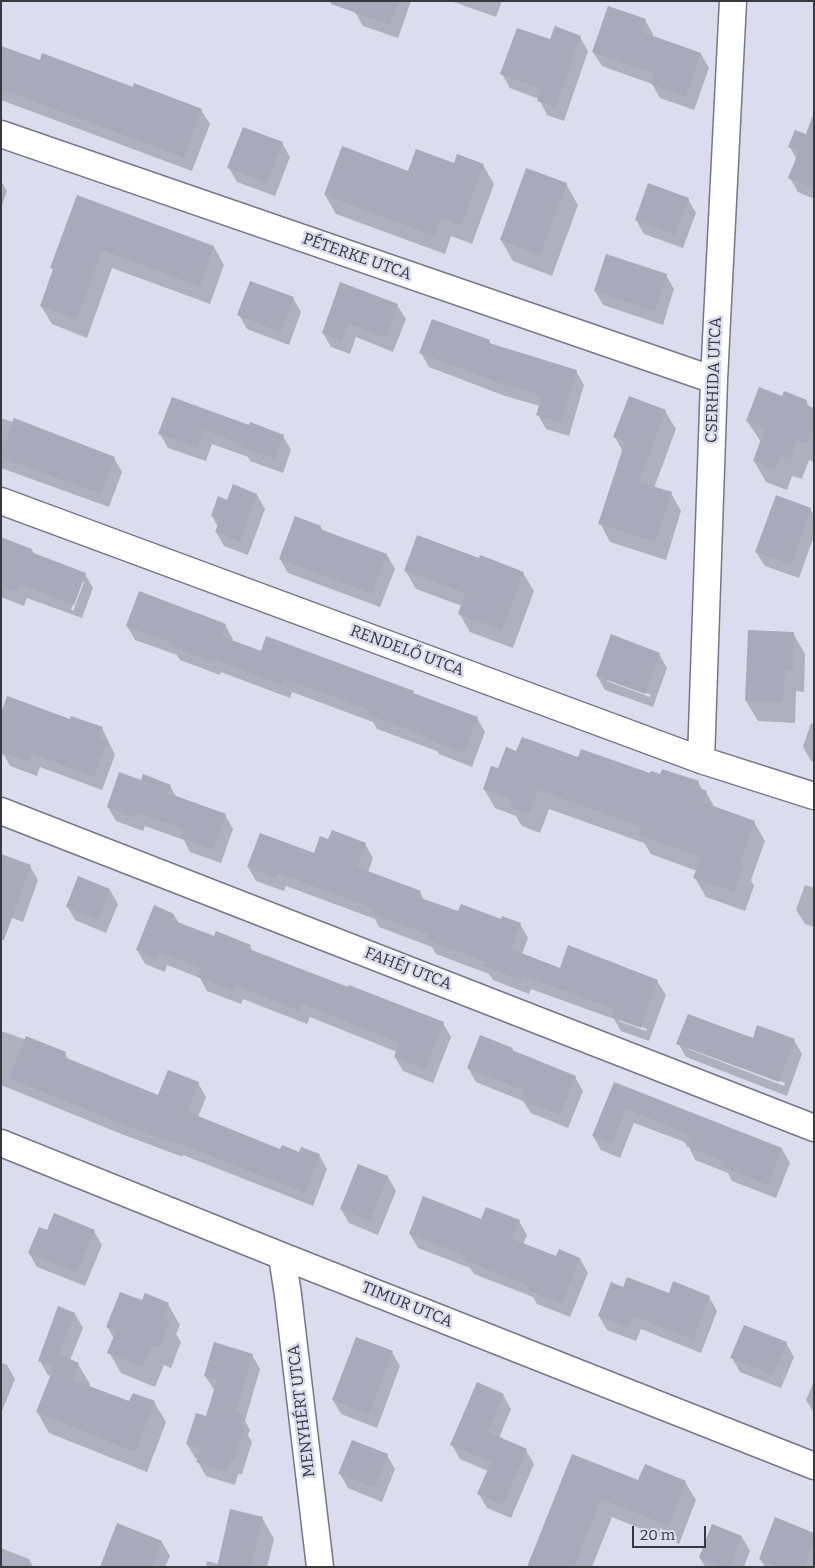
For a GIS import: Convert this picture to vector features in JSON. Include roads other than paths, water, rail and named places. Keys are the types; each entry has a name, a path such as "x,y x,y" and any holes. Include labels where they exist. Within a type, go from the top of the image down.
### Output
{"street":[{"name":"CSERHIDA UTCA","path":"701,760 714,380 733,1"},
{"name":"PÉTERKE UTCA","path":"1,134 714,380"},
{"name":"RENDELŐ UTCA","path":"1,501 701,760 814,796"},
{"name":"FAHÉJ UTCA","path":"1,811 814,1128"},
{"name":"TIMUR UTCA","path":"1,1143 814,1466"},
{"name":"MENYHÉRT UTCA","path":"282,1256 320,1567"}]}
